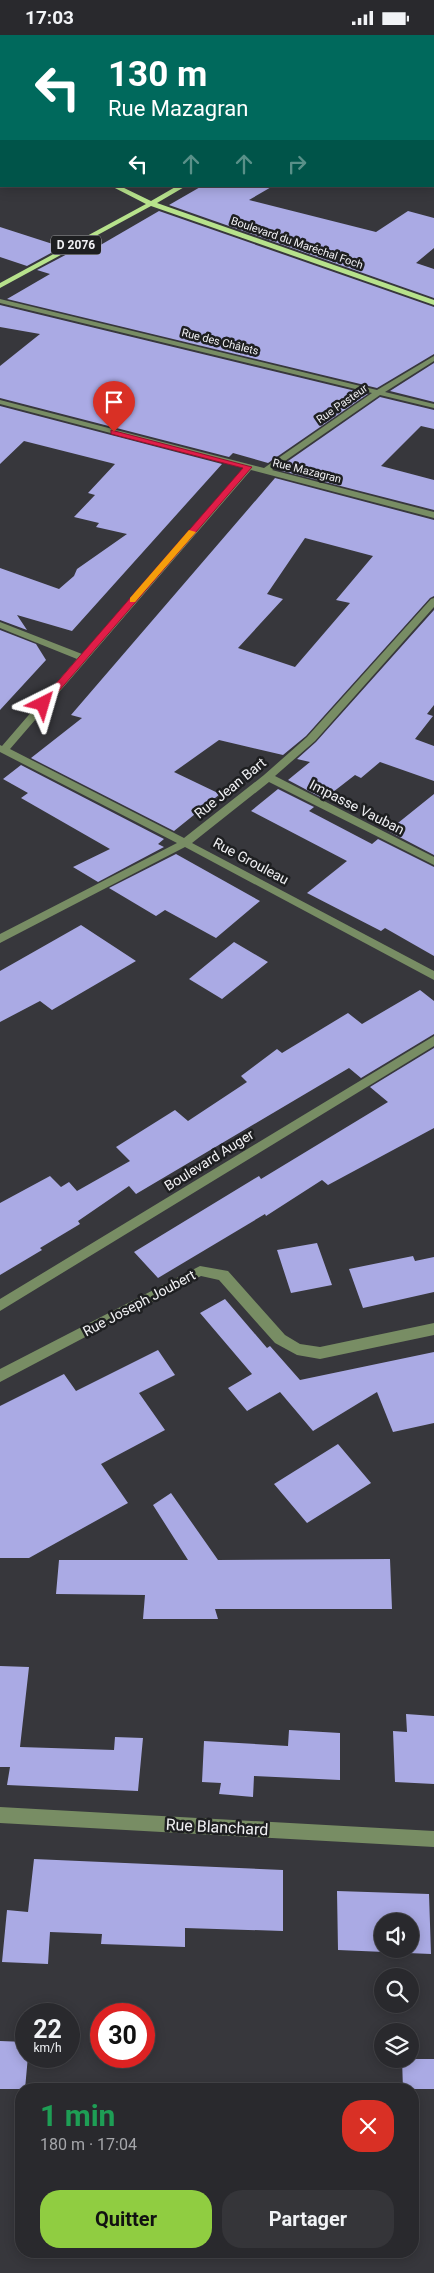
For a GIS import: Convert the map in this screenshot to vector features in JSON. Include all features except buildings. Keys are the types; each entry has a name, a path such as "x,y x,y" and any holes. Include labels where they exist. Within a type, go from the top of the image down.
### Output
{"main road":[{"name":"Boulevard du Maréchal Foch","path":"116,187 152,204 434,303"},
{"path":"152,204 181,187"},
{"name":"D 2076","path":"0,286 152,204"}],"street":[{"name":"Rue des Châlets","path":"0,301 434,406"},
{"name":"Rue Pasteur","path":"265,471 378,393 434,358"},
{"name":"Rue Mazagran","path":"0,402 434,515"},
{"path":"2,749 248,467"},
{"name":"Rue Jean Bart","path":"0,939 185,843 268,777 311,739 434,601"},
{"path":"0,625 82,658"},
{"name":"Rue Grouleau","path":"2,749 185,843 434,976"},
{"name":"Impasse Vauban","path":"268,777 434,861"},
{"name":"Boulevard Auger","path":"0,1306 434,1040"},
{"name":"Rue Joseph Joubert","path":"0,1376 200,1271 223,1275 280,1339 297,1349 320,1353 434,1329"},
{"name":"Rue Blanchard","path":"0,1815 434,1839"}],"slow traffic":[{"path":"133,600 192,532"}],"route":[{"path":"43,704 248,467 114,432"}]}
